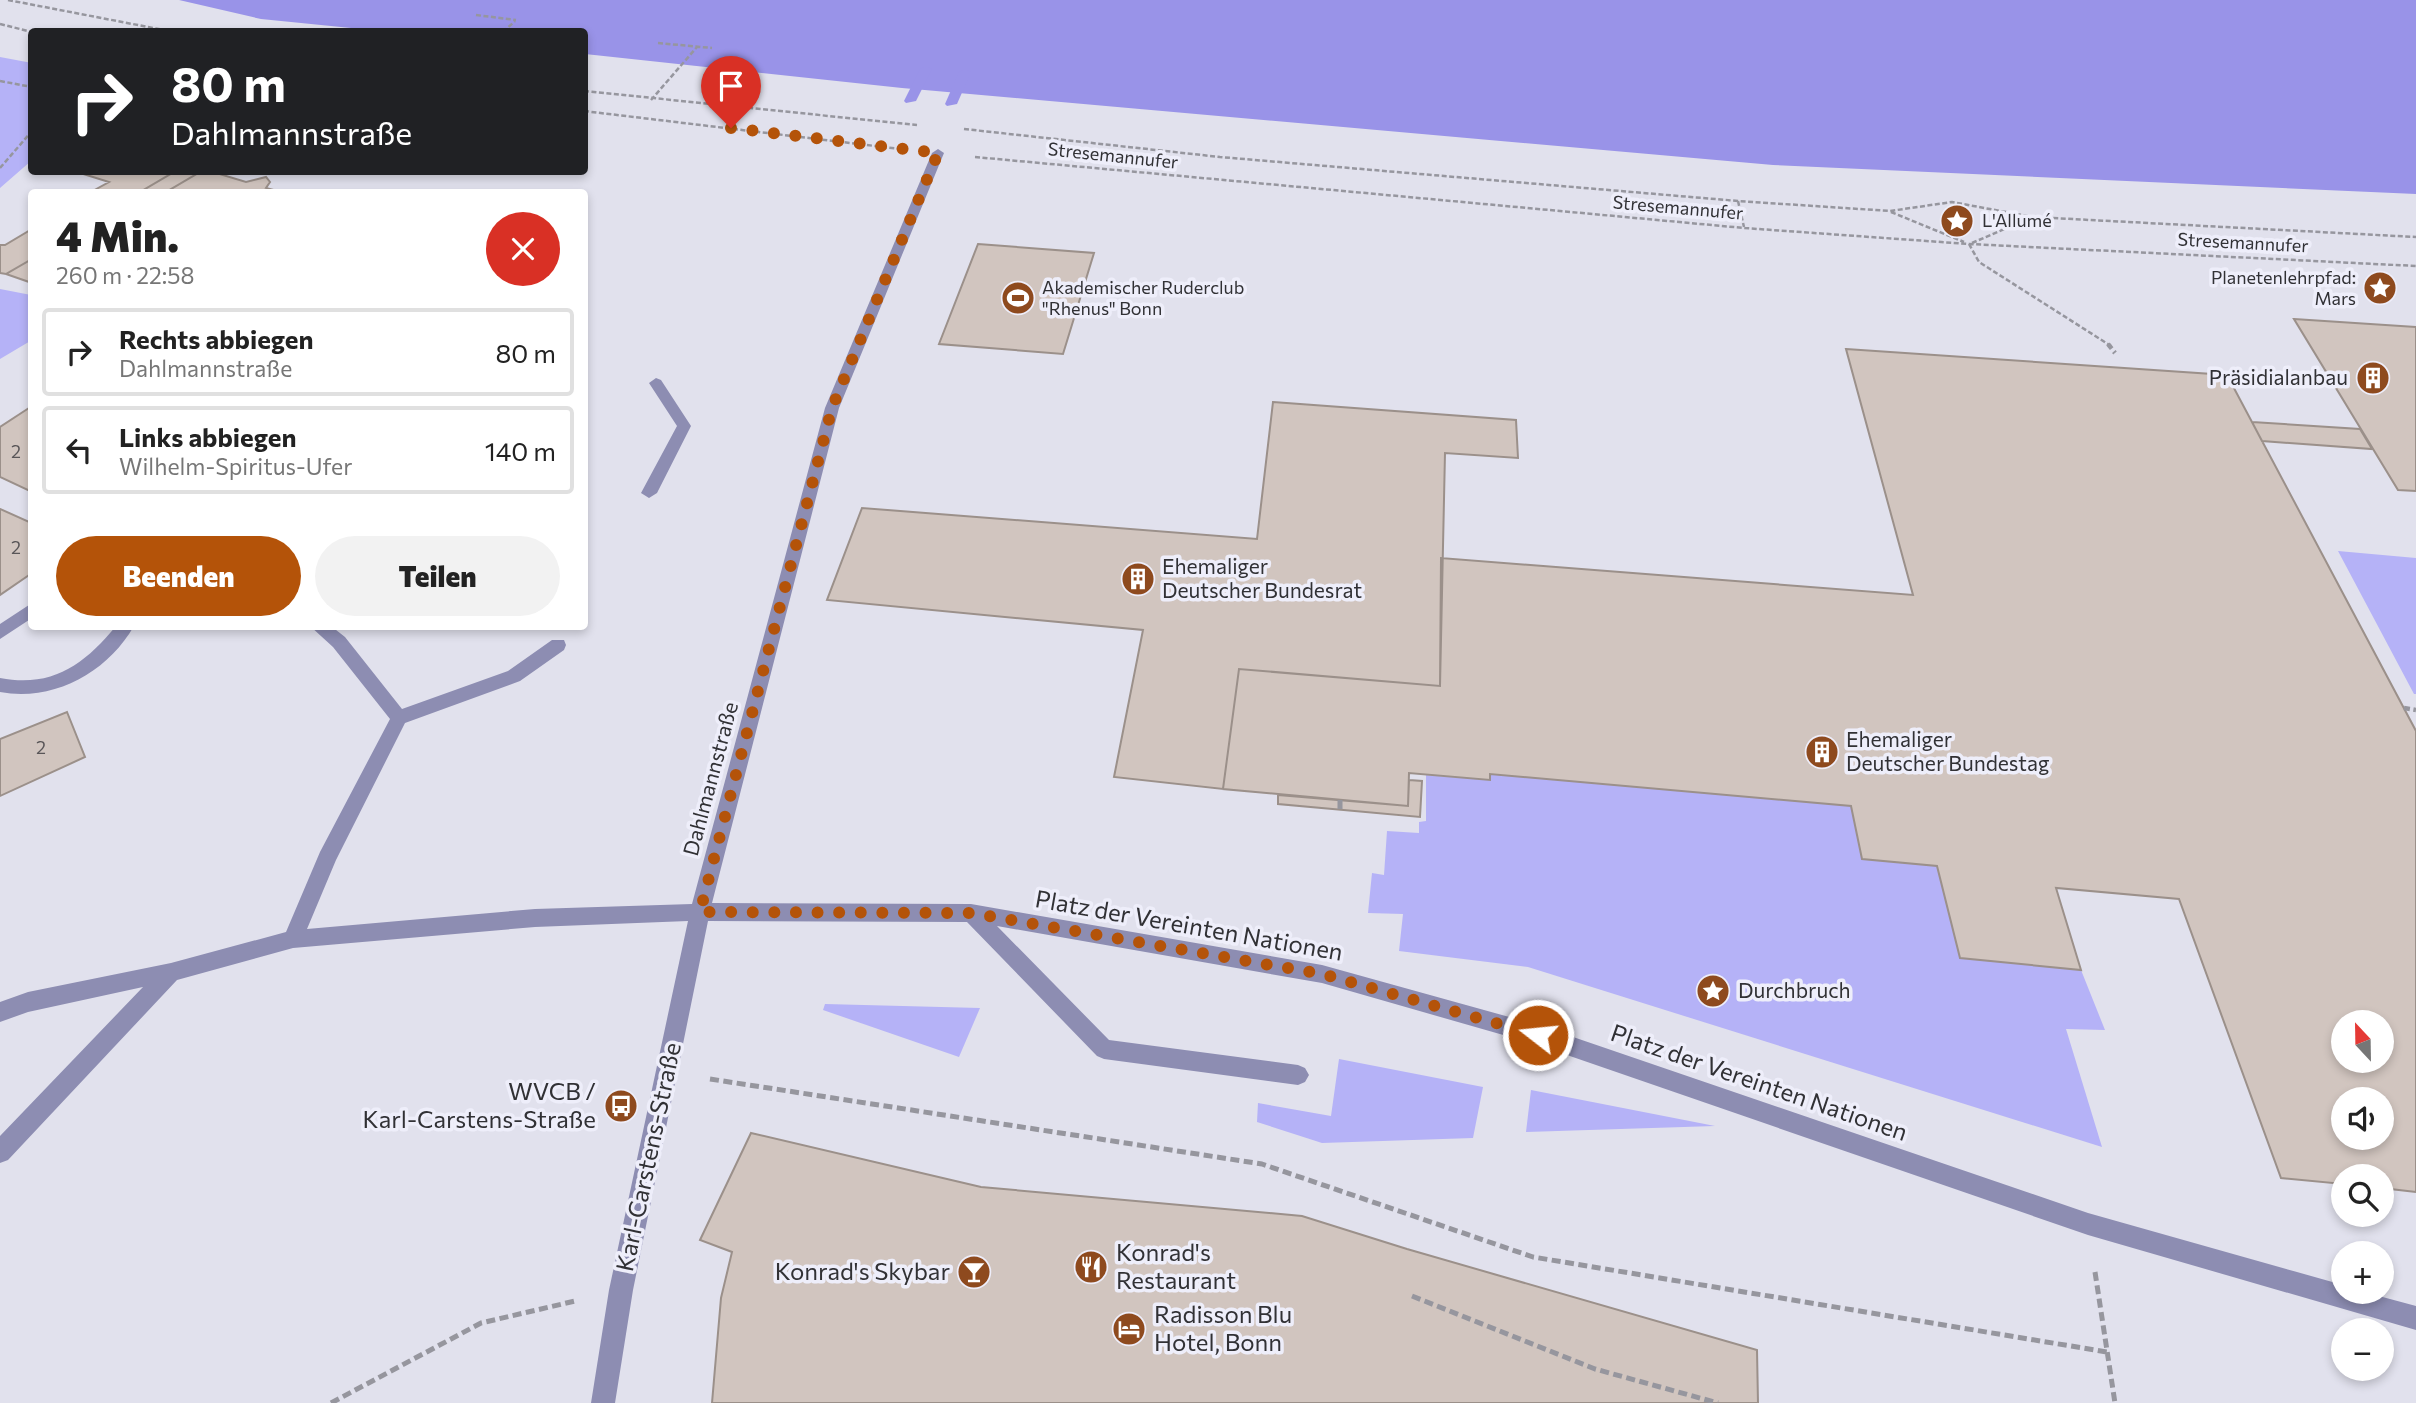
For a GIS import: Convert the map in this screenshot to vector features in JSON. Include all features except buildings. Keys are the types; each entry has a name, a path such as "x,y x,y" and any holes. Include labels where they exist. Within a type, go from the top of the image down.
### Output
{"street":[{"name":"Dahlmannstraße","path":"700,912 832,408 938,153"},
{"path":"649,493 684,426 656,383"},
{"path":"0,633 28,612"},
{"path":"0,685 13,689 57,683 79,673 99,658 123,630"},
{"path":"323,630 339,642 398,718"},
{"path":"293,939 327,858 398,718 514,676 558,645"},
{"name":"Platz der Vereinten Nationen","path":"700,912 971,913 1322,974 1538,1035 2088,1224 2416,1318"},
{"path":"0,1012 28,1002 171,972 293,939 535,918 700,912"},
{"name":"Karl-Carstens-Straße","path":"603,1403 621,1290 700,912"},
{"path":"971,913 1104,1049 1298,1075"},
{"path":"0,1152 171,972"}],"path":[{"path":"8,0 153,28"},
{"path":"476,15 516,20 507,28"},
{"path":"0,24 28,31"},
{"path":"658,43 712,48"},
{"path":"651,100 697,47"},
{"path":"0,81 28,86"},
{"path":"588,92 651,100 923,125"},
{"name":"Stresemannufer","path":"588,111 938,153 1301,189 1744,228 1969,244 2416,266"},
{"name":"Stresemannufer","path":"964,129 1220,157 1738,201 1890,211 1952,202 2033,217 2416,237"},
{"path":"0,168 28,136"},
{"path":"1738,201 1744,228"},
{"path":"1890,211 1969,244 1979,262 2111,346 2115,353"},
{"path":"1969,244 2033,217"},
{"path":"2404,708 2416,710"},
{"path":"1340,800 1340,809"},
{"path":"666,1073 1262,1164 1533,1257 2107,1352"},
{"path":"2088,1224 2115,1403"},
{"path":"331,1403 481,1323 621,1290"},
{"path":"1412,1296 1595,1369 1718,1403"}],"shaded area":[{"path":"179,0 2416,0 2416,194 1773,165 902,88 588,54 588,28 351,28 261,19"},
{"path":"0,57 28,62 28,164 0,188"},
{"path":"0,289 28,294 28,342 0,359"},
{"path":"2338,551 2416,558 2416,694 2414,694"},
{"path":"1490,774 1851,806 1862,859 1937,866 1960,958 2081,970 2105,1030 2066,1029 2102,1147 1528,967 1399,951 1403,914 1368,913 1372,873 1384,875 1387,831 1419,833 1419,822 1426,821 1426,775 1489,780"},
{"path":"825,1004 980,1008 959,1057 823,1010"},
{"path":"1339,1059 1483,1087 1473,1138 1322,1143 1257,1122 1258,1103 1331,1116"},
{"path":"1531,1090 1715,1126 1526,1132"}],"waterway":[{"path":"910,101 926,69"},
{"path":"951,104 965,72"}],"place":[{"name":"L'Allumé","path":"1957,221"},
{"name":"Planetenlehrpfad: Mars","path":"2380,288"},
{"name":"Akademischer Ruderclub \"Rhenus\" Bonn","path":"1018,298"},
{"name":"Präsidialanbau","path":"2373,378"},
{"name":"Ehemaliger Deutscher Bundesrat","path":"1138,579"},
{"name":"Ehemaliger Deutscher Bundestag","path":"1822,752"},
{"name":"Durchbruch","path":"1713,991"},
{"name":"WVCB / Karl-Carstens-Straße","path":"621,1106"},
{"name":"Konrad's Restaurant","path":"1091,1267"},
{"name":"Konrad's Skybar","path":"974,1272"},
{"name":"Radisson Blu Hotel, Bonn","path":"1129,1329"}],"route":[{"path":"731,128 938,153 832,408 700,912 971,913 1322,974 1538,1035"}]}
